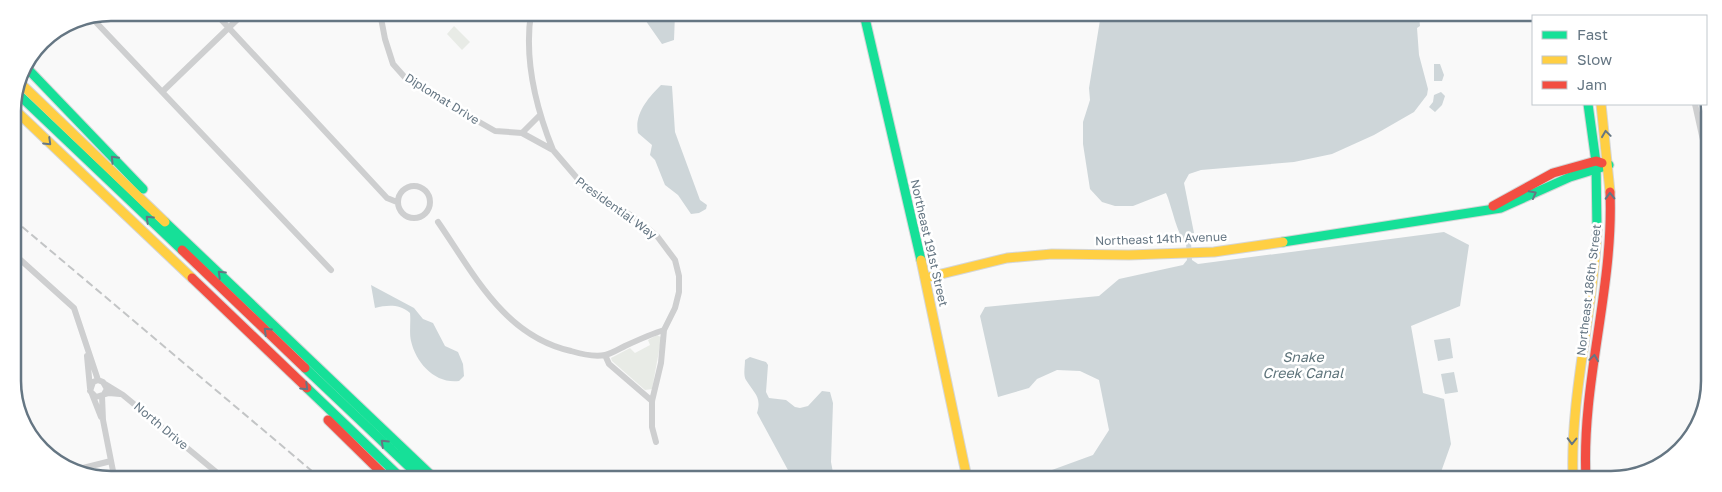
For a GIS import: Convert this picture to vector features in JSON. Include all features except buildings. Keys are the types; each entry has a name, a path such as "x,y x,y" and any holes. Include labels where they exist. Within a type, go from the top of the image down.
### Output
{"main road":[{"name":"Northeast 191st Street","path":"866,21 925,278 966,471"},
{"path":"30,72 162,208 180,236"},
{"path":"24,88 427,471"},
{"path":"22,98 414,471"},
{"name":"Northeast 186th Street","path":"1573,471 1574,409 1595,258 1596,161 1588,105"},
{"name":"Northeast 186th Street","path":"1586,471 1587,410 1609,251 1609,165 1601,105"},
{"path":"21,116 394,471"},
{"path":"21,128 207,303 380,471"},
{"name":"Northeast 14th Avenue","path":"1488,210 1553,173 1596,161"},
{"path":"1596,161 1609,165"},
{"name":"Northeast 14th Avenue","path":"925,278 971,265 1052,254 1198,252 1317,238 1488,210 1518,202 1553,184 1609,165"},
{"path":"1574,409 1587,410"}],"street":[{"path":"223,21 387,198 397,202 403,214 413,218 424,215 430,205 430,200 421,187 411,186 402,190 397,202"},
{"path":"162,92 237,21"},
{"name":"Diplomat Drive","path":"382,21 393,64 409,82 495,130 522,133"},
{"name":"Presidential Way","path":"530,21 529,45 539,116 552,150 582,185 635,218 657,236 675,260 679,276 679,292 675,308 664,330 661,363 652,401 652,427 656,442"},
{"path":"97,22 330,270"},
{"path":"1695,105 1701,131"},
{"path":"522,133 539,116"},
{"name":"Presidential Way","path":"522,133 552,150"},
{"path":"438,222 490,298 504,315 538,338 561,349 584,355 606,355 646,336 664,330"},
{"path":"21,260 65,298 74,308 79,318 87,350 98,380 105,384 103,420 113,471"},
{"path":"87,350 91,390 103,420"},
{"path":"606,355 609,364 652,401"},
{"path":"91,390 93,382 98,380"},
{"name":"North Drive","path":"105,384 123,395 215,471"},
{"path":"91,390 96,396 103,395"},
{"name":"North Drive","path":"103,395 123,395"},
{"path":"86,467 111,462"}],"shaded area":[{"path":"454,26 470,42 462,50 447,34"},
{"path":"657,335 661,337 661,340 652,389 645,390 611,358 630,348 635,353 650,345 648,340"}],"water":[{"path":"646,21 675,21 674,40 662,44"},
{"name":"Snake Creek Canal","path":"1100,21 1420,21 1420,26 1417,28 1419,55 1428,89 1427,95 1414,112 1374,135 1332,154 1294,162 1201,170 1189,174 1184,183 1195,238 1191,242 1192,260 1198,264 1444,232 1469,245 1460,306 1411,326 1423,393 1444,399 1451,444 1441,471 1049,471 1093,455 1109,430 1099,380 1080,371 1057,370 1037,379 1029,388 998,397 980,316 985,307 1099,296 1119,279 1183,265 1187,260 1186,242 1177,228 1166,193 1133,206 1115,206 1102,202 1090,189 1083,144 1083,122 1090,100 1089,88"},
{"path":"1434,64 1440,64 1444,75 1442,81 1434,81"},
{"path":"661,85 672,86 675,132 700,200 707,205 706,209 699,213 691,214 678,195 665,185 655,160 650,155 652,145 638,133 637,126 640,113 651,95"},
{"path":"1441,92 1445,96 1442,105 1435,112 1429,107 1433,102 1434,95"},
{"path":"371,285 414,308 423,319 433,323 445,346 458,352 463,364 464,376 459,381 442,379 422,364 411,341 410,313 402,308 393,306 375,308"},
{"path":"1450,338 1453,358 1438,361 1434,340"},
{"path":"750,357 766,362 768,365 766,392 769,398 786,400 795,407 800,408 808,406 822,391 830,392 833,403 831,462 833,471 788,471 757,413 759,403 745,378 745,360"},
{"path":"1454,372 1458,392 1445,394 1441,374"}],"railway":[{"path":"21,226 312,471"}],"traffic: fast":[{"path":"866,21 921,260"},
{"path":"30,72 143,189"},
{"path":"22,98 182,250"},
{"path":"1588,105 1596,162 1597,231"},
{"path":"1283,242 1501,208 1570,177 1609,165"},
{"path":"165,222 427,471"},
{"path":"305,368 414,471"},
{"path":"307,388 394,471"}],"traffic: slow":[{"path":"24,87 165,222"},
{"path":"1601,105 1610,192"},
{"path":"21,116 192,278"},
{"path":"1573,471 1575,416 1595,262 1597,231"},
{"path":"925,278 1007,258 1052,254 1129,255 1214,252 1283,242"},
{"path":"921,260 966,471"}],"traffic: jam":[{"path":"1493,206 1553,173 1596,161 1602,163"},
{"path":"1586,471 1588,407 1607,264 1610,192"},
{"path":"182,250 305,368"},
{"path":"192,278 307,388"},
{"path":"328,420 380,471"}]}
